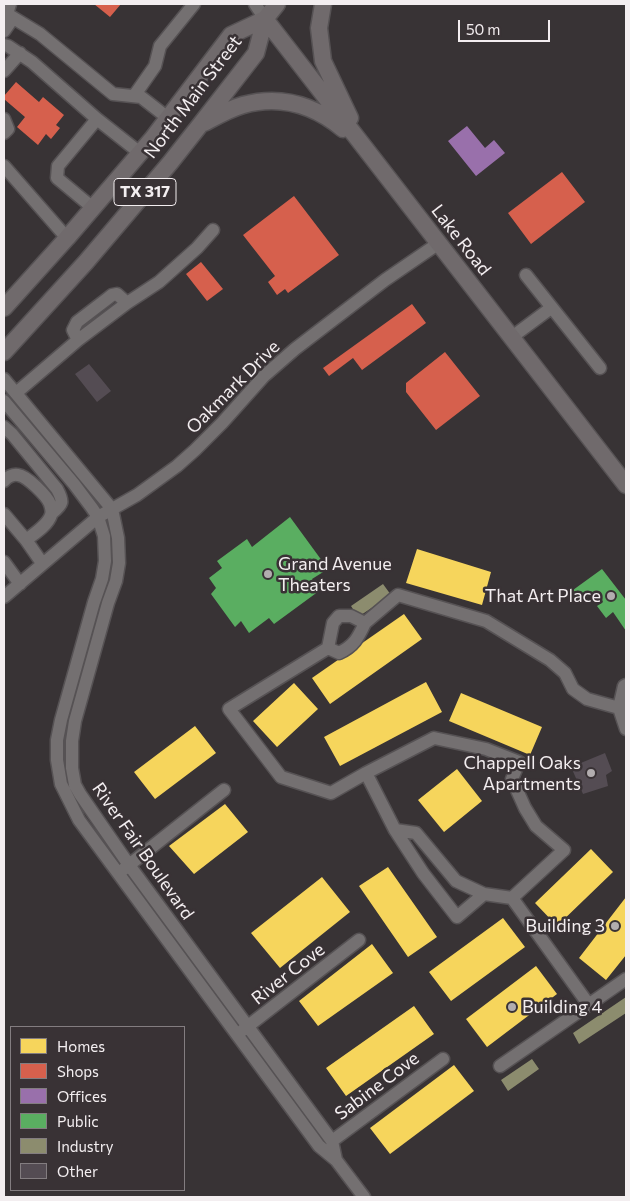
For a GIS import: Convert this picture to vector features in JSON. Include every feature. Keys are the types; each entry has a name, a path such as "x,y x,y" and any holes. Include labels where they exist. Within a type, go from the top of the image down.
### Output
{"main road":[{"name":"North Main Street","path":"4,352 86,262 200,125 256,53 265,19 277,4"},
{"path":"323,4 319,28 323,61 362,145"},
{"name":"North Main Street","path":"4,308 140,153 231,35 265,19"},
{"name":"Lake Road","path":"265,19 626,484"},
{"path":"200,125 242,105 260,101 284,101 309,108 330,119 362,145"}],"street":[{"path":"10,4 7,14 40,34 113,94 141,97 168,118"},
{"path":"134,96 155,66 160,46 194,4"},
{"path":"255,4 265,19"},
{"path":"4,31 13,18"},
{"path":"4,45 32,62 97,119 140,153"},
{"path":"4,71 20,53"},
{"path":"4,119 8,129 4,133"},
{"path":"93,208 57,178 58,166 97,119"},
{"path":"4,166 67,238"},
{"path":"16,393 78,340 127,303 159,282 197,248 213,230"},
{"name":"Oakmark Drive","path":"4,597 98,517 137,494 177,466 222,423 264,376 295,349 385,280 439,243"},
{"path":"526,275 600,368"},
{"path":"512,337 551,308"},
{"name":"River Fair Boulevard","path":"4,379 112,509 118,538 119,563 116,581 75,721 61,784 79,820 118,874 319,1146 336,1160 364,1197"},
{"name":"River Fair Boulevard","path":"4,401 74,484 98,517 104,536 105,562 102,579 61,720 57,740 57,760 65,768 80,794 129,865 332,1142 336,1160"},
{"path":"4,428 9,431 57,489 62,498 59,507 52,513 45,524 26,540"},
{"path":"4,480 18,475 29,480 50,502 52,513"},
{"path":"4,514 26,540 42,564"},
{"path":"4,562 20,584"},
{"path":"328,648 339,653 347,650 357,640 365,623 398,595 486,621 550,660 565,673 573,689 587,699 623,708"},
{"path":"365,623 351,616 339,616 333,622 328,648 229,709 281,777 331,793 434,738 486,748 519,762 512,779 525,808 536,826 564,850 512,898"},
{"path":"626,685 624,686 623,708 626,729"},
{"path":"366,773 395,830 423,873 457,917 484,894"},
{"path":"118,874 224,790"},
{"path":"395,830 416,834 456,881 484,894 512,898 589,1005"},
{"name":"River Cove","path":"237,1034 359,940"},
{"path":"500,1066 626,979"},
{"name":"Sabine Cove","path":"332,1142 443,1059"}],"building: Homes":[{"path":"417,549 491,572 482,605 406,583"},
{"path":"404,614 422,639 330,704 312,678"},
{"path":"426,682 442,712 340,766 324,737"},
{"path":"294,683 318,709 277,747 253,721"},
{"path":"461,693 542,727 530,755 449,721"},
{"path":"195,726 216,753 155,799 134,772"},
{"path":"457,769 482,801 444,832 418,800"},
{"path":"225,804 248,832 194,874 169,846"},
{"path":"591,849 613,872 557,926 535,903"},
{"path":"388,867 437,937 408,957 359,886"},
{"path":"322,877 350,912 280,968 251,933"},
{"name":"Building 3","path":"626,897 626,955 606,980 579,958"},
{"path":"503,918 525,947 451,1001 429,972"},
{"path":"372,944 393,973 318,1026 299,1001"},
{"name":"Building 4","path":"536,966 557,994 487,1047 466,1019"},
{"path":"414,1006 434,1034 346,1096 326,1068"},
{"path":"454,1065 474,1091 390,1154 370,1128"}],"building: Shops":[{"path":"94,4 121,4 110,17"},
{"path":"16,82 39,102 43,97 64,115 56,125 60,128 51,139 46,134 38,145 17,127 25,117 4,99 4,96"},
{"path":"562,172 585,202 531,244 508,213"},
{"path":"294,196 339,255 288,293 285,289 277,295 268,282 275,276 243,235"},
{"path":"201,262 223,289 207,301 186,274"},
{"path":"412,304 426,323 362,370 353,358 329,376 323,368"},
{"path":"445,352 480,396 436,430 406,392 406,383"}],"building: Offices":[{"path":"467,126 485,148 494,140 505,153 476,176 448,141"}],"building: Public":[{"name":"Grand Avenue Theaters","path":"290,517 328,569 312,579 319,591 274,624 269,618 249,633 241,621 235,627 211,594 216,588 209,578 222,568 217,561 247,539 252,547"},
{"name":"That Art Place","path":"602,569 626,600 626,631 613,612 606,618 597,606 603,602 595,591 581,602 573,590"}],"building: Industry":[{"path":"383,584 391,595 358,617 351,606"},
{"path":"626,997 626,1013 579,1044 573,1033"},
{"path":"532,1059 539,1069 508,1091 501,1080"}],"building: Other":[{"path":"89,364 111,391 97,402 75,374"},
{"name":"Chappell Oaks Apartments","path":"605,753 612,771 606,775 608,786 583,794 571,767"}],"place":[{"name":"Grand Avenue Theaters","path":"268,574"},
{"name":"That Art Place","path":"611,596"},
{"name":"Chappell Oaks Apartments","path":"591,773"},
{"name":"Building 3","path":"615,926"},
{"name":"Building 4","path":"512,1007"}]}
